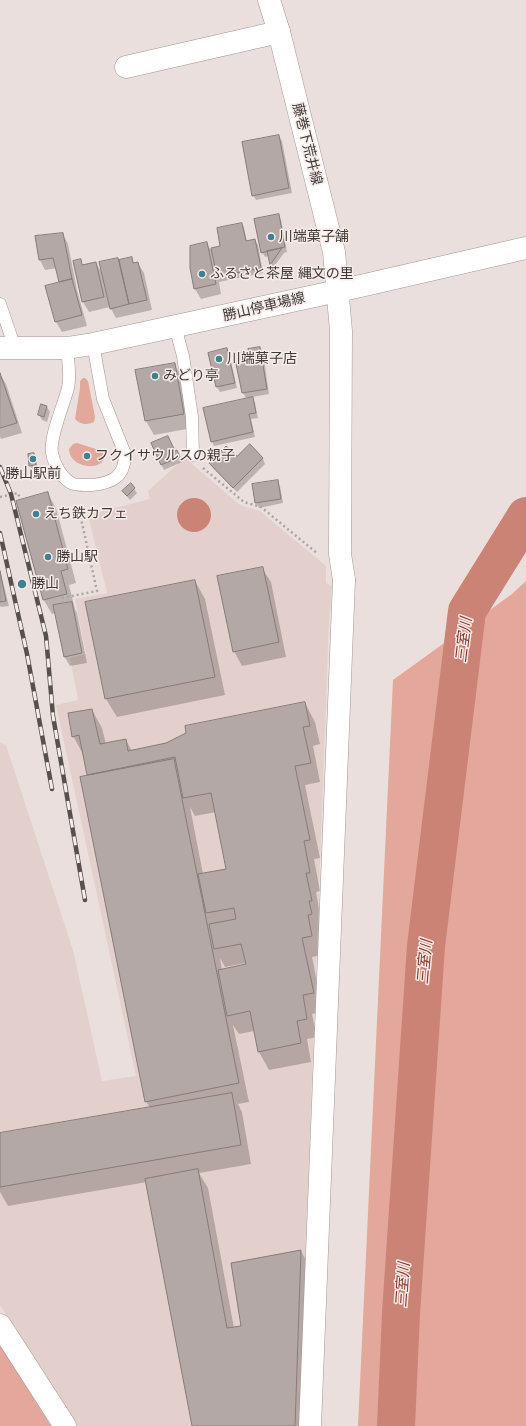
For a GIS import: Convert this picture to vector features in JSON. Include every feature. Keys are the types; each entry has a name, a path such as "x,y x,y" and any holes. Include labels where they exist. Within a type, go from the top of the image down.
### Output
{"street":[{"name":"藤巻下荒井線","path":"269,0 279,32 334,252 348,289 341,331 340,554 344,580 310,1426"},
{"path":"126,67 279,32"},
{"name":"勝山停車場線","path":"7,348 66,348 93,344 348,289 526,248"},
{"path":"0,1326 66,1426"}],"lane":[{"path":"0,304 7,348"},
{"path":"175,326 182,356 192,417 193,455"},
{"path":"66,348 69,381 53,438 51,451 55,465 72,484 82,486 105,484 115,480 121,471 125,461 125,454 103,399 93,344"}],"path":[{"path":"193,455 203,468 244,502 261,507 321,557 340,554"},
{"path":"0,497 18,493 20,499"},
{"path":"63,604 62,598 97,591 78,505"}],"shaded area":[{"path":"83,378 88,381 95,417 94,422 89,424 79,422 75,419 80,381"},
{"path":"77,443 102,451 104,458 102,462 97,465 90,466 76,462 71,457 69,449 73,444"},
{"path":"188,456 192,464 240,505 260,511 326,566 326,583 332,586 329,622 299,1426 77,1426 0,1305 0,743 6,745 73,950 102,1081 136,1076 56,705 78,700 70,658 86,654 75,599 107,593 88,515 150,499 148,491 182,460 182,457"},
{"path":"191,498 197,498 201,499 208,505 211,515 210,522 204,529 197,532 191,532 187,531 180,525 177,518 177,512 178,508 184,501"},
{"path":"526,581 526,1426 358,1426 393,680 512,594"},
{"path":"0,1344 51,1426 0,1426"}],"building":[{"path":"279,135 289,188 252,196 242,142"},
{"path":"279,214 285,247 261,253 254,219"},
{"path":"242,223 246,241 255,239 261,268 217,277 211,248 220,246 217,228"},
{"path":"63,233 72,279 59,282 53,258 39,260 35,236"},
{"path":"207,242 216,284 194,289 190,268 190,246"},
{"path":"282,248 270,265 267,251"},
{"path":"132,257 133,263 138,262 147,300 129,304 119,260"},
{"path":"118,258 129,304 110,309 99,262"},
{"path":"81,259 82,265 96,262 104,297 82,302 73,261"},
{"path":"72,279 82,315 55,322 45,286"},
{"path":"260,347 267,389 242,393 234,354 249,352 248,349"},
{"path":"227,348 235,383 216,387 208,353"},
{"path":"175,363 184,414 145,421 135,370"},
{"path":"0,373 17,423 0,428"},
{"path":"253,397 256,413 249,414 253,432 211,442 203,408"},
{"path":"41,404 47,406 44,417 38,415"},
{"path":"168,436 175,451 177,450 180,457 161,465 151,443"},
{"path":"250,444 263,458 233,488 209,463 226,446 237,456"},
{"path":"34,453 36,465 29,466 28,454"},
{"path":"278,480 281,499 255,503 252,484"},
{"path":"131,483 135,488 127,496 122,491"},
{"name":"勝山駅","path":"48,492 68,569 61,571 67,594 43,600 16,501"},
{"path":"263,567 279,642 233,652 217,576"},
{"path":"0,571 6,601 0,602"},
{"path":"195,580 215,677 105,699 85,602"},
{"path":"72,602 82,653 64,657 53,605"},
{"path":"305,702 310,726 303,727 311,763 295,766 310,840 304,841 310,873 306,873 312,901 309,901 312,914 308,915 312,936 302,938 314,993 303,995 307,1019 297,1021 301,1043 258,1052 250,1011 227,1016 218,970 246,964 241,944 214,949 209,924 236,919 234,908 206,913 198,874 226,869 211,793 183,798 175,757 87,775 79,735 72,737 68,713 92,709 100,744 126,739 128,751 166,743 186,733 185,726"},
{"path":"174,759 239,1083 145,1102 80,777"},
{"path":"232,1093 241,1145 0,1187 0,1133"},
{"path":"198,1169 227,1328 241,1326 231,1263 301,1250 295,1426 192,1426 145,1179"}],"waterway":[{"name":"三室川","path":"396,1426 401,1313 426,946 467,611 526,516"}],"railway":[{"path":"0,467 11,494 46,636 53,716 85,900"},
{"path":"0,533 27,654 52,789"}],"place":[{"name":"川端菓子舗","path":"271,237"},
{"name":"ふるさと茶屋 縄文の里","path":"202,274"},
{"name":"川端菓子店","path":"219,359"},
{"name":"みどり亭","path":"155,376"},
{"name":"フクイサウルスの親子","path":"87,456"},
{"name":"勝山駅前","path":"33,459"},
{"name":"えち鉄カフェ","path":"36,514"},
{"name":"勝山駅","path":"48,557"},
{"name":"勝山","path":"22,584"}]}
